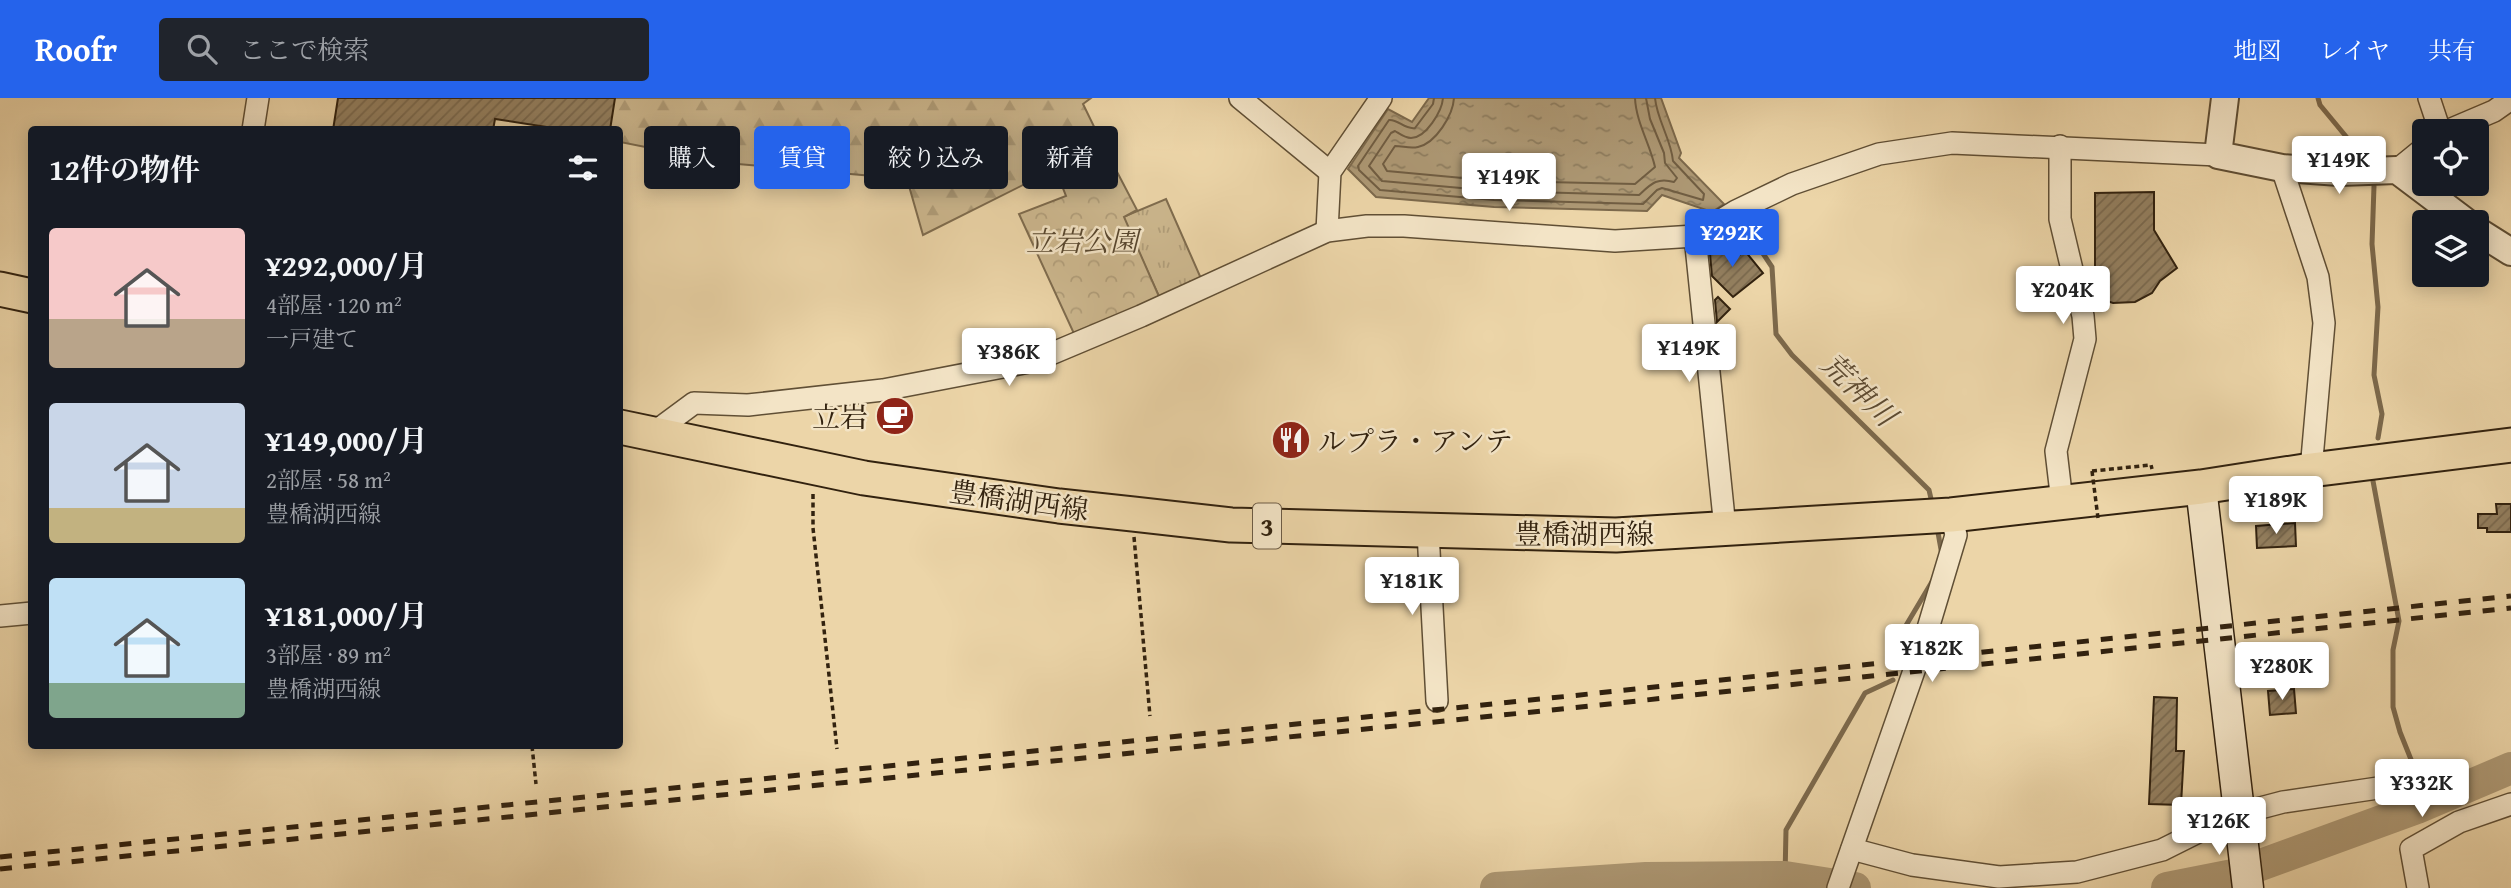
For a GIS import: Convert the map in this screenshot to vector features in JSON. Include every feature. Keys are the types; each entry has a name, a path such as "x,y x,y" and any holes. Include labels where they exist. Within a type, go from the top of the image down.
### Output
{"main road":[{"path":"0,289 28,295"},
{"name":"豊橋湖西線","path":"623,428 890,481 1059,506 1231,525 1616,536 1938,515 2201,487 2511,445"},
{"path":"2201,487 2248,888"}],"street":[{"path":"254,126 258,98"},
{"path":"1240,98 1330,172"},
{"path":"1327,231 1330,172 1381,98"},
{"path":"2218,155 2225,98"},
{"path":"2429,98 2436,119"},
{"path":"2475,119 2494,111 2511,99"},
{"path":"652,433 694,403 748,405 883,390 1034,361 1141,316 1327,231 1367,226 1404,226 1615,241 1695,236 1736,211 1792,184 1879,154 1952,143 2218,155 2282,168 2339,172 2397,170 2412,158"},
{"path":"2060,146 2060,219 2083,316 2085,339 2056,450 2062,502"},
{"path":"2282,168 2318,277 2324,323 2311,470"},
{"path":"2397,170 2450,210"},
{"path":"1695,236 1725,528"},
{"path":"2489,239 2511,253"},
{"path":"1838,888 1923,645 1956,535 1938,515"},
{"path":"1428,532 1437,701"},
{"path":"0,616 28,613"},
{"path":"1850,853 1999,877 2077,872 2162,850 2230,816 2240,817 2283,802 2378,788"},
{"path":"2418,888 2411,849 2459,821 2511,804"}],"path":[{"path":"2098,518 2092,471 2151,464 2152,471"},
{"path":"813,467 813,528 837,749"},
{"path":"1133,514 1150,716"},
{"path":"532,749 536,784"}],"green space":[{"path":"605,98 1091,98 1083,104 1094,126 1022,126 1022,186 923,235 910,189 1008,189 1008,126 864,126 864,175 850,174 850,126 754,126 754,165 740,164 740,126 644,126 644,147 623,143 623,126 603,126"},
{"name":"立岩公園","path":"1118,174 1137,210 1124,217 1161,301 1076,338 1019,214 1066,196 1063,189 1118,189"},
{"path":"1166,199 1203,283 1161,301 1123,217"}],"water":[{"path":"1429,98 1661,98 1681,153 1679,158 1724,204 1712,212 1662,195 1647,211 1494,207 1376,197 1348,169 1388,109 1412,122"}],"building":[{"path":"338,98 615,98 611,126 540,126 495,119 494,126 334,126"},
{"path":"2154,192 2154,230 2177,268 2160,281 2152,293 2135,302 2113,303 2095,297 2095,193"},
{"path":"1715,239 1734,259 1745,251 1763,273 1733,297 1712,276 1709,243"},
{"path":"1718,297 1730,309 1717,322 1715,300"},
{"path":"2496,504 2511,504 2511,532 2487,532 2487,528 2478,528 2478,514 2497,514"},
{"path":"2295,523 2296,546 2257,548 2256,526"},
{"path":"2294,689 2296,713 2270,715 2268,691"},
{"path":"2154,697 2177,698 2176,751 2184,751 2181,805 2149,804"}],"waterway":[{"path":"2318,98 2320,105 2363,157"},
{"path":"2374,186 2372,244 2378,307 2374,375 2382,414 2378,438"},
{"name":"荒神川","path":"1728,220 1756,243 1772,267 1776,334 1792,355 1929,490 1932,503"},
{"path":"2373,481 2399,621 2393,650 2393,707 2420,782 2417,808"},
{"name":"荒神川","path":"1937,527 1942,555"},
{"name":"荒神川","path":"1892,649 1933,580"},
{"name":"荒神川","path":"1785,877 1786,830 1865,693 1893,680"},
{"path":"2167,888 2233,875 2417,808 2511,768"},
{"path":"1496,888 1646,878 1785,877 1855,888"}],"railway":[{"path":"0,857 1570,696 2511,596"},
{"path":"0,869 1571,708 2511,608"}],"place":[{"name":"立岩","path":"895,416"},
{"name":"ルプラ・アンテ","path":"1291,440"}]}
